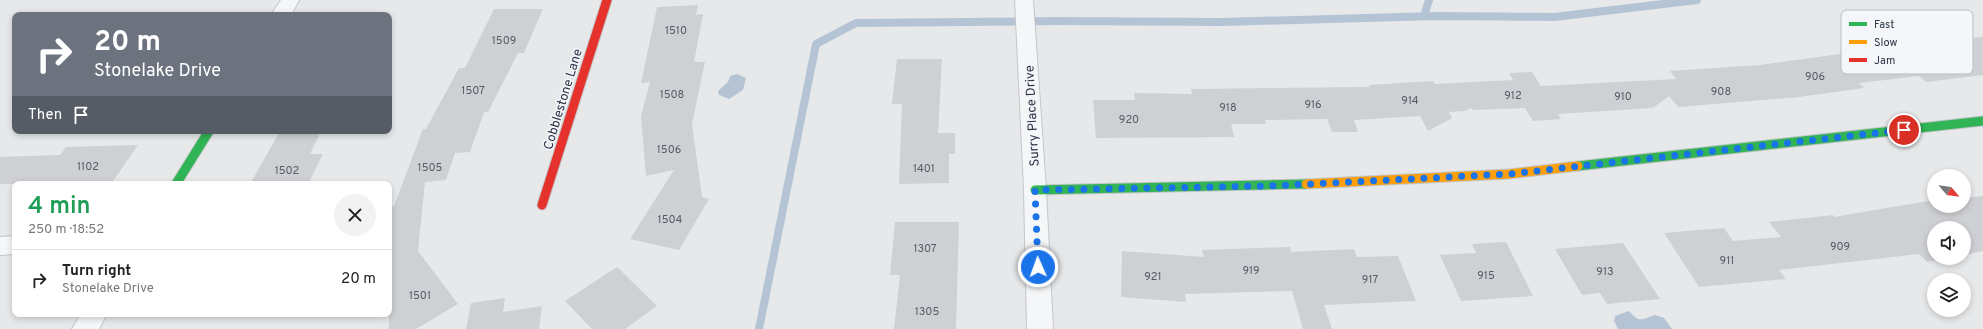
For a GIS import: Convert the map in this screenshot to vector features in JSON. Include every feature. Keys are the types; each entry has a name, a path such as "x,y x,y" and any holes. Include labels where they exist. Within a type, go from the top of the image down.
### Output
{"street":[{"path":"283,12 290,0"},
{"name":"Cobblestone Lane","path":"542,205 607,0"},
{"name":"Surry Place Drive","path":"1025,15 1035,190 1040,329"},
{"path":"1035,190 1269,186 1509,174 1983,121"},
{"path":"178,181 207,134"},
{"path":"0,246 12,245"},
{"path":"85,329 93,317"}],"water":[{"path":"737,74 746,78 743,90 729,99 719,95 718,91 728,82 730,76"},
{"path":"1629,311 1639,319 1644,319 1655,315 1664,318 1672,329 1618,329 1614,321 1615,316"}],"building":[{"path":"698,5 696,15 703,14 694,62 705,62 692,124 702,197 709,199 679,250 630,239 674,170 646,176 641,116 650,82 641,83 657,7"},
{"path":"494,9 543,9 524,53 518,53 488,112 484,112 470,152 455,153 446,180 425,182 418,251 458,304 416,329 389,329 389,317 392,317 392,206 394,206 423,129 426,129 459,68 465,68"},
{"path":"1983,37 1983,75 1926,82 1919,76 1859,83 1864,88 1799,97 1678,107 1669,96 1653,108 1558,114 1561,119 1533,121 1525,108 1473,110 1471,108 1465,111 1449,112 1452,118 1428,131 1420,116 1354,120 1358,132 1332,132 1327,119 1265,120 1266,124 1231,124 1234,137 1096,138 1093,100 1135,100 1134,93 1192,94 1191,89 1370,87 1369,85 1433,81 1435,84 1513,80 1509,73 1532,72 1541,86 1676,79 1670,71 1760,65 1841,54 1841,74 1973,74 1973,38"},
{"path":"897,59 942,59 938,133 955,133 955,154 949,154 949,183 899,184 902,104 892,104"},
{"path":"278,134 320,134 310,154 323,154 310,181 252,181"},
{"path":"138,145 113,181 12,181 12,184 0,184 0,157 60,155 66,147"},
{"path":"1983,196 1983,251 1971,254 1971,221 1927,221 1927,262 1919,254 1779,270 1786,279 1699,287 1664,233 1724,228 1733,241 1781,237 1769,222 1833,215 1834,217 1927,201 1927,213 1971,213 1971,197"},
{"path":"895,222 959,222 956,329 894,329 900,275 890,275"},
{"path":"1506,242 1533,296 1461,301 1440,255 1476,253 1472,244"},
{"path":"1623,243 1660,299 1607,304 1600,293 1582,295 1555,249"},
{"path":"1290,247 1291,252 1354,249 1357,257 1398,256 1416,301 1324,305 1332,329 1303,329 1292,291 1185,294 1186,302 1121,297 1122,251 1204,257 1202,250"},
{"path":"617,267 657,306 625,329 592,329 565,301"},
{"path":"505,298 503,312 542,306 539,329 466,329 471,303"}],"waterway":[{"path":"1424,16 1429,0"},
{"path":"759,329 816,44 856,23 1056,21 1223,22 1435,16 1554,17 1697,0"}],"traffic: fast":[{"path":"1578,166 1983,121"},
{"path":"178,181 207,134"},
{"path":"1035,190 1306,184"}],"traffic: slow":[{"path":"1306,184 1509,174 1578,166"}],"traffic: jam":[{"path":"542,205 607,0"}],"route":[{"path":"1038,267 1035,190 1269,186 1509,174 1904,130"}]}
